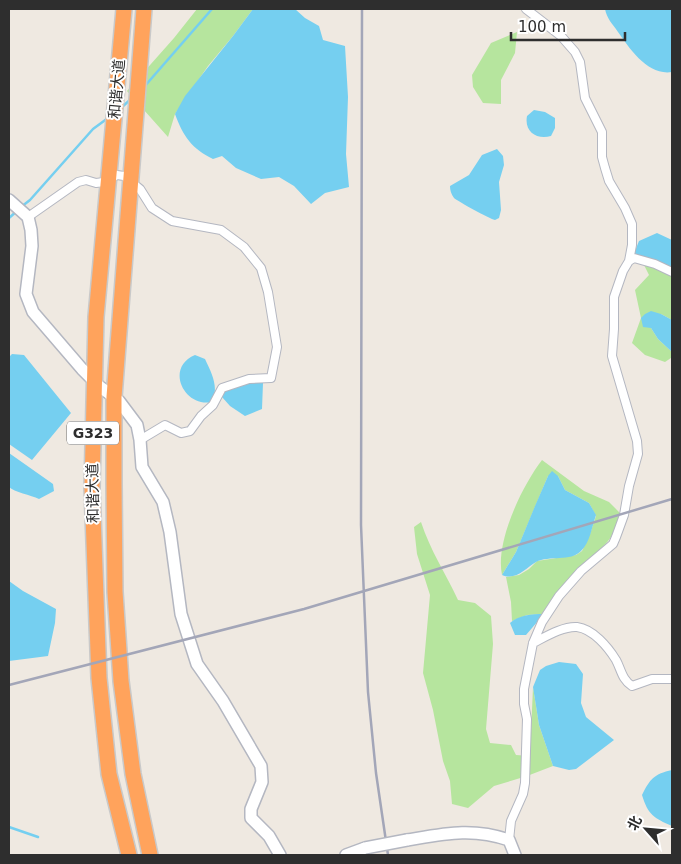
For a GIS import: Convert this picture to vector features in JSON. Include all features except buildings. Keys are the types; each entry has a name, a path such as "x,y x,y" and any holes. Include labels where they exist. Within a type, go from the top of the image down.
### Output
{"highway":[{"name":"和谐大道","path":"124,9 96,317 92,488 99,678 109,774 129,855"},
{"name":"和谐大道","path":"144,9 114,398 115,592 121,681 133,774 150,855"}],"street":[{"path":"515,855 509,840 512,821 523,794 525,783 527,719 524,689 533,643 542,622 559,596 581,571 613,544 624,515 629,486 638,454 637,441 612,356 614,297 623,271 629,261 632,245 632,224 625,208 609,182 602,157 602,132 585,98 580,62 575,52 561,36 526,9"},
{"path":"28,216 78,182 86,180 96,184 117,175 124,176 140,189 152,208 172,221 221,230 244,247 261,268 268,292 276,347 271,378 249,379 222,388 213,405 201,416 190,431 181,432 165,425 140,440"},
{"path":"9,200 28,216 31,230 32,246 26,294 32,312 82,370 119,401 136,425 140,440 142,467 163,502 170,532 181,614 196,664 223,701 261,766 262,782 251,809 251,818 269,836 280,855"},
{"path":"629,261 634,258 641,259 672,272"},
{"path":"533,643 560,631 579,627 593,634 609,649 617,661 624,678 632,686 652,679 672,679"},
{"path":"346,855 365,848 455,832 478,832 509,840"}],"green space":[{"path":"197,9 253,9 208,66 175,114 168,137 127,91"},
{"path":"517,32 515,53 501,80 501,104 483,103 473,87 472,75 491,43"},
{"path":"641,259 672,272 672,320 661,314 651,328 658,339 672,352 671,358 665,362 645,355 632,343 641,318 635,290 649,275"},
{"path":"542,460 584,491 609,502 620,513 615,531 610,538 570,579 544,614 527,615 512,621 511,602 506,577 519,575 537,561 576,555 582,551 596,516 589,503 565,490 558,476 548,476 516,552 502,575 502,547 506,531 526,484"},
{"path":"421,522 433,552 458,600 475,603 491,616 493,644 486,729 490,743 511,745 516,755 530,756 533,687 539,725 553,766 494,786 468,808 452,804 450,781 443,761 433,710 423,673 430,595 417,554 414,527"}],"water":[{"path":"253,9 295,9 305,18 319,26 323,40 345,46 348,97 346,154 349,187 325,193 311,204 294,186 279,177 261,179 236,168 222,156 213,159 199,151 181,129 175,114 185,96"},
{"path":"605,9 672,9 672,72 655,70 640,60 610,21"},
{"path":"534,110 545,112 555,118 555,128 551,136 536,136 530,130 527,116"},
{"path":"497,149 503,156 504,165 499,182 501,210 499,218 495,220 454,198 450,186 469,175 482,155"},
{"path":"657,233 672,240 672,272 641,259 635,254 639,241"},
{"path":"651,311 672,320 672,352 658,339 651,328 643,327 641,318"},
{"path":"12,354 24,355 71,413 32,460 9,444 9,357"},
{"path":"195,355 205,359 212,375 215,391 212,402 202,402 194,399 182,386 181,369 186,361"},
{"path":"249,383 263,383 262,409 245,416 230,406 222,397 225,390"},
{"path":"9,453 53,484 54,491 39,499 9,487"},
{"path":"552,471 558,476 565,490 589,503 596,515 587,544 581,551 572,556 541,560 516,575 502,575 516,552 548,476"},
{"path":"9,581 56,609 48,656 9,661"},
{"path":"534,614 544,614 526,635 515,635 510,623 514,620"},
{"path":"559,662 576,664 583,674 581,703 586,717 614,740 576,769 569,770 553,766 539,725 533,687 540,670"},
{"path":"672,770 672,826 652,815 642,795 653,778 661,773"}],"waterway":[{"path":"144,87 212,9"},
{"path":"122,107 131,99"},
{"path":"21,207 30,200 93,129 108,118"},
{"path":"9,218 17,211"},
{"path":"9,827 38,837"}],"railway":[{"path":"362,9 361,525 368,692 376,773 388,855"},
{"path":"9,685 304,609 672,499"}]}
